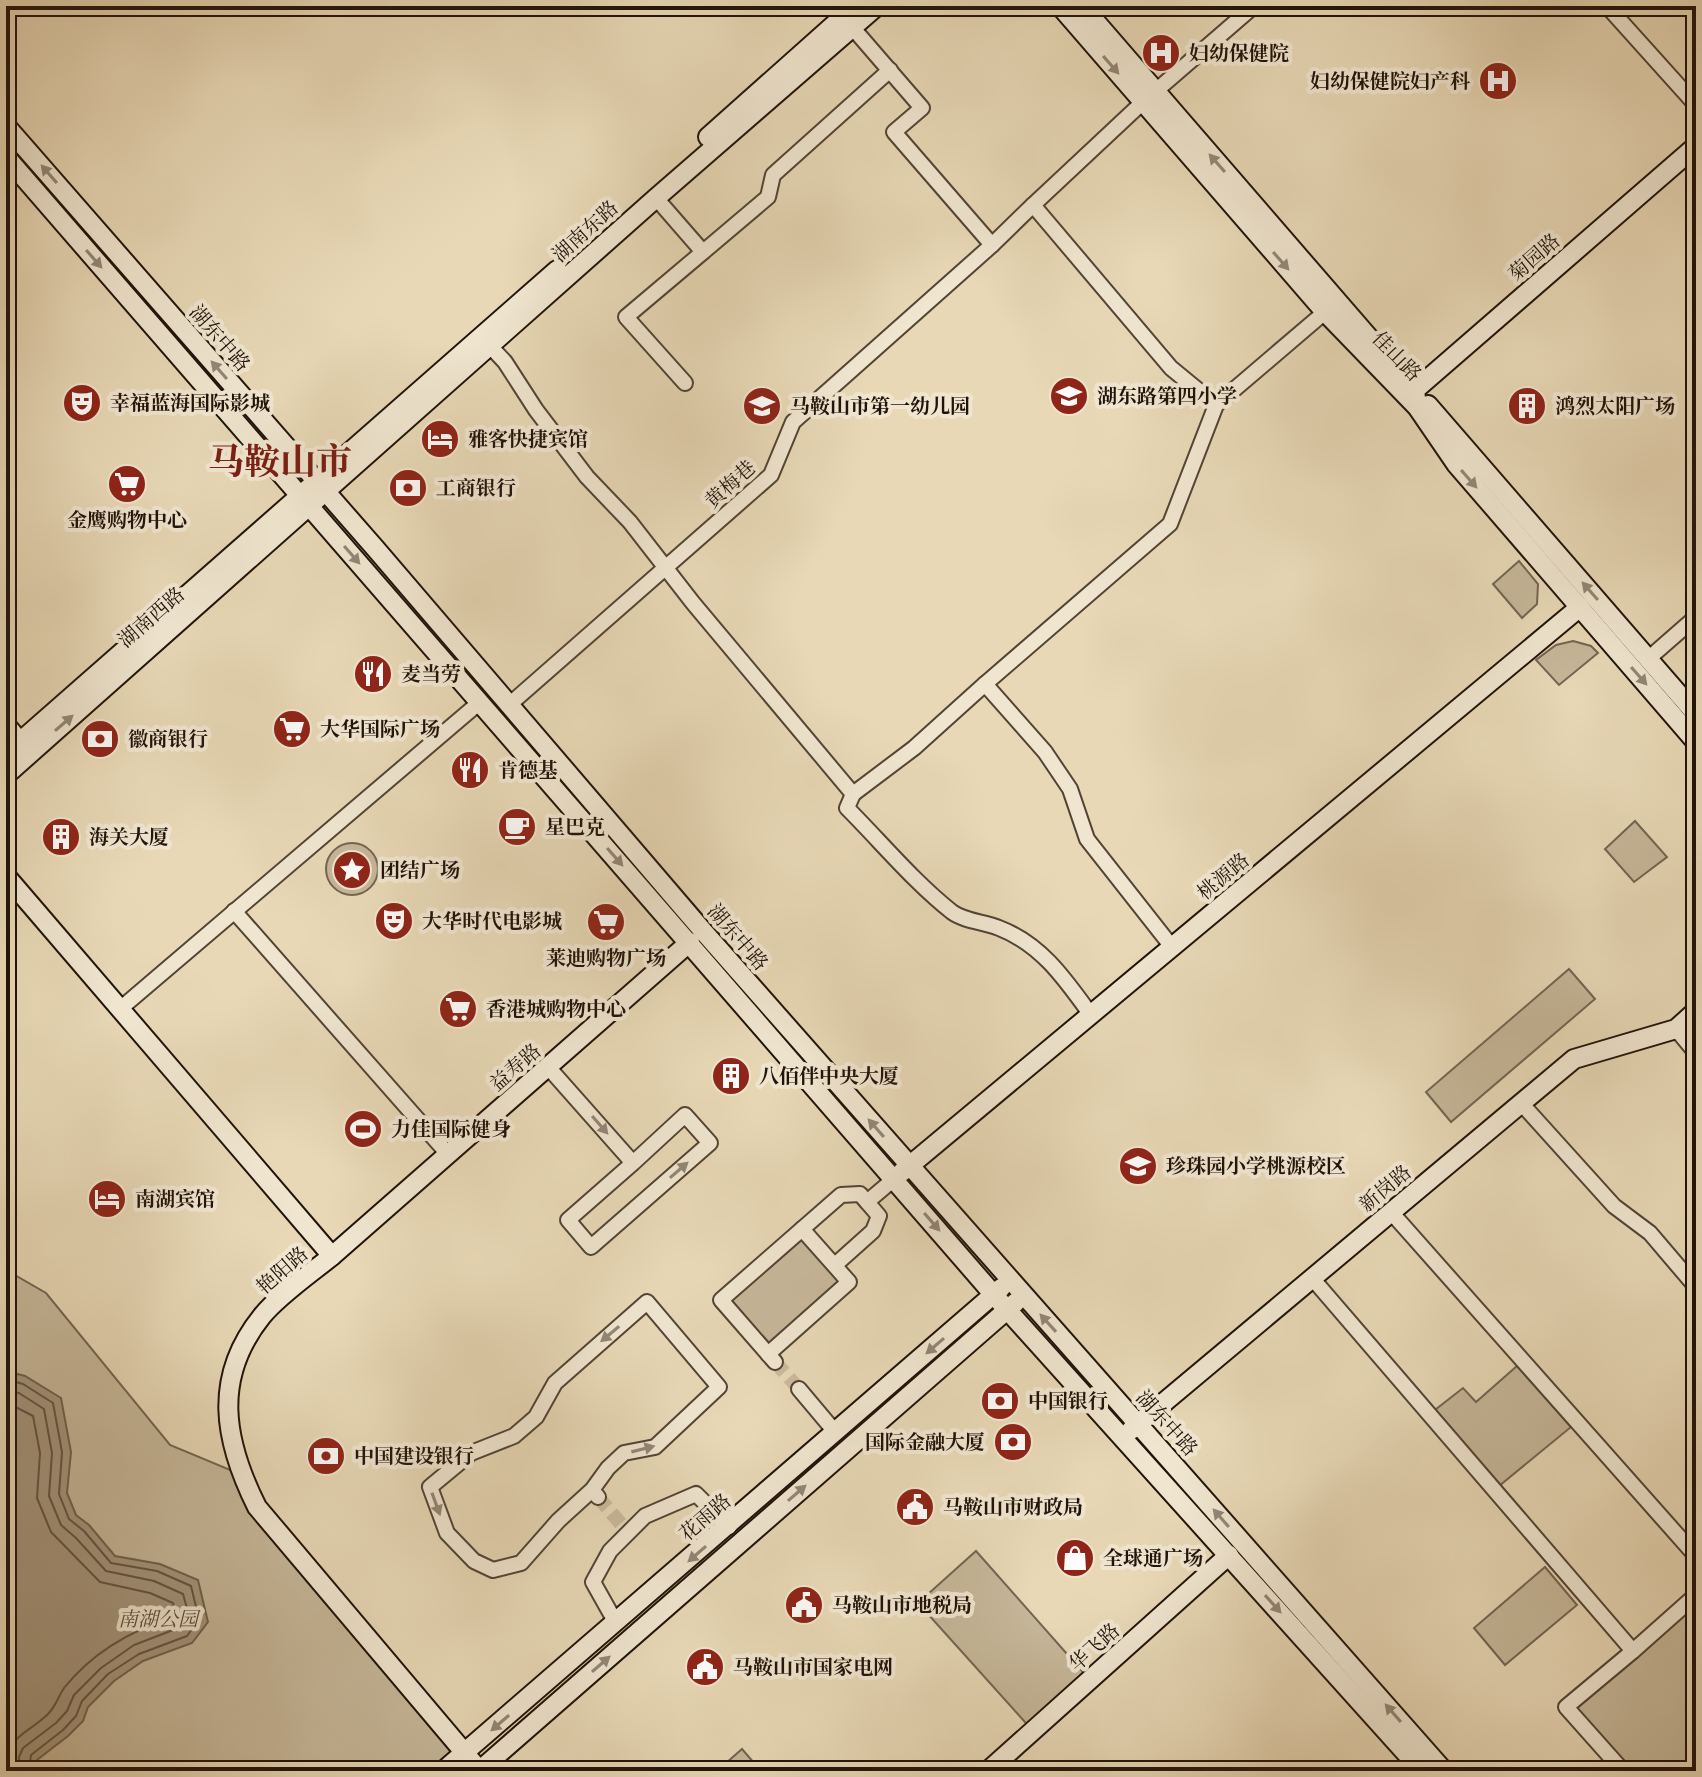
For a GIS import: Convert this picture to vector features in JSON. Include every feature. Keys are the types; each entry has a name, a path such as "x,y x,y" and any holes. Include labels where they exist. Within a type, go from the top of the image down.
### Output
{"street":[{"path":"305,502 855,6"},
{"name":"湖南东路","path":"321,487 490,346 877,6"},
{"name":"佳山路","path":"1060,6 1150,97 1696,714"},
{"name":"佳山路","path":"1082,6 1150,97 1325,312 1416,399 1456,464 1696,742"},
{"path":"1216,405 1171,368 1033,205 1254,6"},
{"path":"1607,6 1696,105"},
{"path":"852,27 922,108 894,132 992,245"},
{"path":"685,383 626,317 768,197 773,175 890,70"},
{"name":"湖东中路","path":"6,126 703,931 1444,1771"},
{"name":"菊园路","path":"1416,399 1696,146"},
{"name":"湖东中路","path":"6,157 1007,1310 1422,1771"},
{"path":"656,198 703,252"},
{"name":"黄梅巷","path":"509,705 771,475 793,422 1033,205"},
{"path":"1091,1015 1060,973 1035,947 999,928 955,914 847,808 853,794 914,748 1170,524 1216,405 1325,312"},
{"path":"490,346 505,362 536,410 587,477 630,522 853,794"},
{"name":"湖南西路","path":"13,748 305,502"},
{"name":"湖南西路","path":"6,775 305,502"},
{"name":"桃源路","path":"894,1179 1580,607"},
{"path":"1648,659 1696,617"},
{"path":"985,684 1045,752 1070,789 1087,839 1172,947"},
{"path":"120,1009 480,702"},
{"path":"6,725 13,748"},
{"name":"艳阳路","path":"6,876 332,1256 262,1316 234,1362 227,1409 240,1474 257,1507 479,1771"},
{"path":"234,911 448,1154"},
{"name":"益寿路","path":"332,1256 690,942"},
{"name":"新岗路","path":"1122,1437 1574,1059 1676,1029 1696,1011"},
{"path":"1676,1029 1696,1053"},
{"path":"548,1067 633,1163"},
{"path":"1521,1103 1614,1206 1650,1233 1696,1287"},
{"path":"685,1115 710,1143 591,1247 568,1220 633,1163 685,1115"},
{"path":"867,1202 894,1179"},
{"path":"802,1229 849,1282 771,1358 721,1300 802,1229 841,1195 860,1194 879,1216 873,1231 835,1265"},
{"path":"1391,1212 1696,1556"},
{"path":"1312,1278 1633,1651"},
{"name":"花雨路","path":"443,1771 729,1527 1009,1280"},
{"path":"479,1771 1023,1296"},
{"path":"647,1302 719,1387 655,1447 624,1453 608,1468 595,1493 558,1521 521,1563 493,1570 474,1561 447,1533 430,1487 471,1453 514,1436 536,1417 555,1383 647,1302"},
{"path":"799,1389 836,1433"},
{"path":"616,1623 593,1582 625,1528 696,1494 729,1527"},
{"name":"华飞路","path":"988,1771 1229,1555"},
{"path":"1623,1771 1566,1707 1696,1595"}],"green space":[{"path":"1519,561 1538,584 1537,604 1522,618 1493,584"},
{"path":"1573,641 1591,646 1598,653 1559,685 1536,660 1556,645"},
{"path":"1635,821 1667,857 1634,882 1605,849"},
{"path":"352,843 370,851 378,869 370,887 352,895 334,887 326,869 334,851"},
{"path":"1569,969 1595,999 1451,1122 1426,1092"},
{"path":"801,1236 842,1281 769,1345 730,1299"},
{"name":"南湖公园","path":"6,1270 46,1293 170,1445 240,1474 465,1752 443,1771 6,1771"},
{"path":"1517,1366 1571,1427 1499,1486 1435,1410 1463,1388 1476,1402"},
{"path":"976,1551 1090,1680 1033,1731 918,1603"},
{"path":"1545,1567 1577,1605 1505,1665 1474,1628"},
{"path":"1696,1603 1696,1771 1628,1771 1574,1710"},
{"path":"742,1749 761,1771 717,1771"}],"water":[{"path":"6,1371 25,1376 61,1398 71,1452 67,1493 76,1515 89,1525 115,1556 160,1564 198,1580 208,1622 192,1643 143,1661 114,1681 88,1707 83,1721 37,1760 37,1771 6,1771"}],"tunnel":[{"path":"775,1362 799,1389"},
{"path":"598,1497 621,1524"}],"place":[{"name":"妇幼保健院","path":"1161,53"},
{"name":"妇幼保健院妇产科","path":"1498,81"},
{"name":"湖东路第四小学","path":"1069,396"},
{"name":"幸福蓝海国际影城","path":"82,403"},
{"name":"马鞍山市第一幼儿园","path":"762,406"},
{"name":"鸿烈太阳广场","path":"1527,406"},
{"name":"雅客快捷宾馆","path":"440,439"},
{"name":"金鹰购物中心","path":"127,484"},
{"name":"工商银行","path":"408,488"},
{"name":"麦当劳","path":"373,674"},
{"name":"大华国际广场","path":"292,729"},
{"name":"徽商银行","path":"100,739"},
{"name":"肯德基","path":"470,770"},
{"name":"星巴克","path":"517,827"},
{"name":"海关大厦","path":"61,837"},
{"name":"团结广场","path":"352,870"},
{"name":"大华时代电影城","path":"394,921"},
{"name":"莱迪购物广场","path":"606,922"},
{"name":"香港城购物中心","path":"458,1009"},
{"name":"八佰伴中央大厦","path":"731,1076"},
{"name":"力佳国际健身","path":"363,1129"},
{"name":"珍珠园小学桃源校区","path":"1138,1166"},
{"name":"南湖宾馆","path":"107,1199"},
{"name":"中国银行","path":"1000,1401"},
{"name":"国际金融大厦","path":"1013,1442"},
{"name":"中国建设银行","path":"326,1456"},
{"name":"马鞍山市财政局","path":"915,1507"},
{"name":"全球通广场","path":"1075,1558"},
{"name":"马鞍山市地税局","path":"804,1605"},
{"name":"马鞍山市国家电网","path":"705,1667"}],"district":[{"name":"马鞍山市","path":"280,461"}]}
